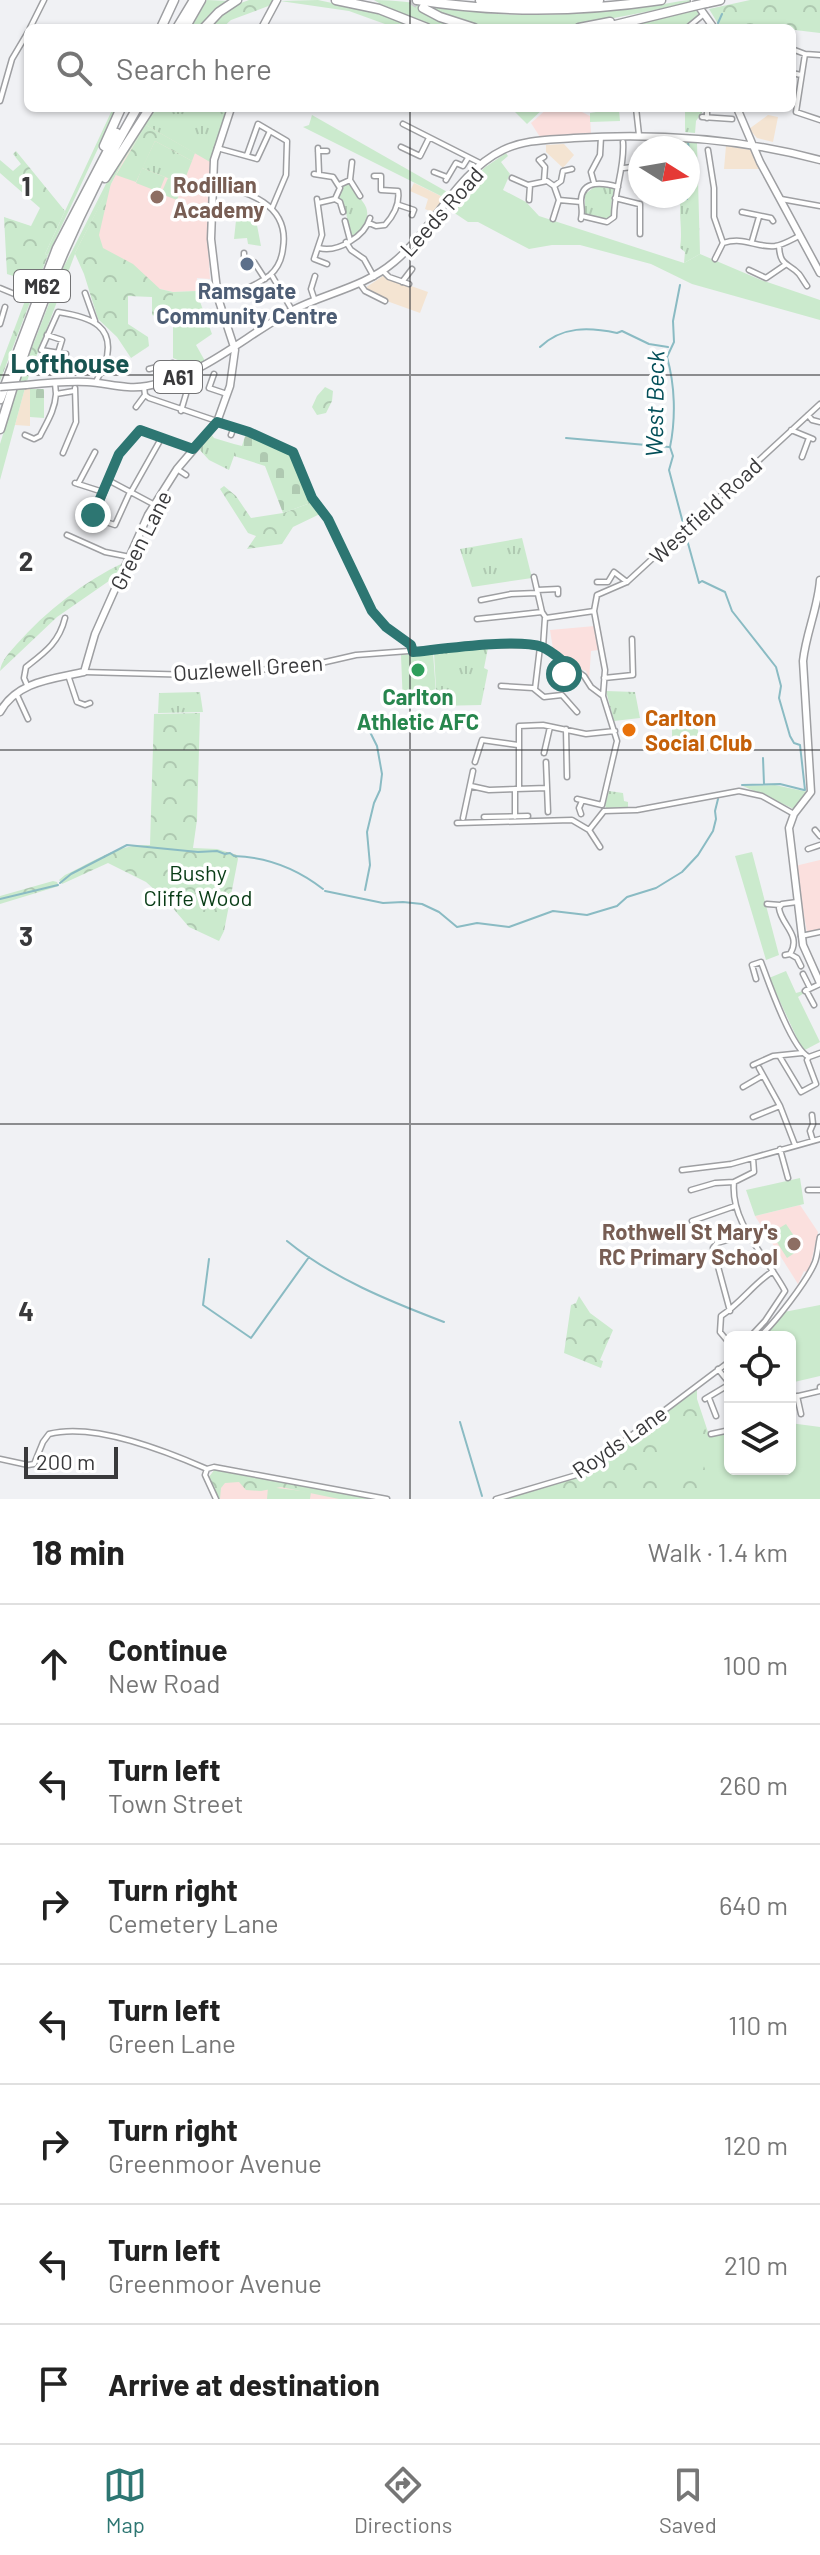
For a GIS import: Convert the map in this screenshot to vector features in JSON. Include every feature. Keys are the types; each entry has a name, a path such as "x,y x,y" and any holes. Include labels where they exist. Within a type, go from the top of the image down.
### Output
{"highway":[{"path":"162,24 173,0"},
{"path":"179,24 194,0"},
{"path":"187,24 201,0"},
{"path":"208,24 237,0"},
{"path":"224,8 245,0"},
{"path":"336,0 379,9 417,24"},
{"path":"480,0 538,3 599,0"},
{"path":"420,4 547,10 661,0"},
{"path":"615,24 693,3 720,0"},
{"path":"420,4 440,17 462,24"},
{"path":"602,24 630,19"},
{"name":"M62","path":"0,399 52,260 119,112"},
{"name":"M62","path":"92,176 129,112"},
{"name":"M62","path":"0,429 13,383 85,208 135,112"},
{"path":"85,208 147,112"}],"main road":[{"path":"264,24 277,0"},
{"path":"693,3 711,24"},
{"path":"217,422 235,364 235,346 218,298 211,239 217,148 230,112"},
{"path":"739,112 758,158 819,266"},
{"path":"733,141 741,136 745,128"},
{"name":"Leeds Road","path":"0,387 96,382 144,391 209,363 292,311 360,284 383,271 410,246 482,164 500,151 523,143 639,135 733,141 820,160"},
{"path":"758,158 765,147"},
{"name":"Green Lane","path":"84,672 95,634 155,505 177,469 217,422"},
{"path":"820,580 803,661 811,792 794,814 789,828 801,936 805,955 820,984"},
{"name":"Ouzlewell Green","path":"0,712 15,693 27,685 84,672"}],"street":[{"path":"32,24 44,0"},
{"path":"692,24 705,14"},
{"path":"0,101 12,59 24,39"},
{"path":"796,51 820,55"},
{"path":"796,105 805,54"},
{"path":"796,74 801,75"},
{"path":"636,112 639,135"},
{"path":"706,112 705,117 732,119"},
{"path":"796,112 820,120"},
{"path":"247,155 258,124 287,141 286,175 272,208"},
{"path":"403,124 482,164"},
{"path":"217,148 257,159 270,131"},
{"path":"594,183 591,172 600,155 601,137"},
{"path":"401,147 420,156 429,138"},
{"path":"594,183 584,192 581,217 612,223 619,174 624,168 623,142"},
{"path":"327,151 318,150 316,173 333,177 339,185 340,192 335,199"},
{"path":"708,150 714,188 714,217 723,243 715,259"},
{"path":"544,157 539,160 545,167 544,181"},
{"path":"434,172 446,178 456,163 463,166 468,158"},
{"path":"352,162 350,180 360,196"},
{"path":"624,168 628,168"},
{"path":"554,186 561,181 562,170 572,169"},
{"path":"319,248 330,250 361,235 370,221 376,226 385,225 398,205 398,191 381,190 381,176 374,176"},
{"path":"512,178 530,185 544,181 554,186 559,200 553,219"},
{"path":"339,185 350,180"},
{"path":"594,183 618,187"},
{"path":"213,184 254,195 272,208 282,225 284,241 279,263 271,274 218,298"},
{"path":"529,200 530,185"},
{"path":"615,198 641,204 640,234"},
{"path":"327,264 314,259 322,235 317,201 335,199 340,202 343,212"},
{"path":"781,199 820,206"},
{"path":"559,200 581,202"},
{"path":"398,205 414,210 412,215"},
{"path":"742,212 773,221"},
{"path":"752,241 759,217"},
{"path":"345,221 351,250 364,259 374,277"},
{"path":"723,243 740,239 779,246 801,235"},
{"path":"779,246 779,255 785,265 798,273 807,286"},
{"path":"244,253 244,259 254,262 265,279"},
{"path":"749,270 766,278 785,265"},
{"path":"402,282 412,269"},
{"path":"383,271 389,277 409,284"},
{"path":"271,274 292,311"},
{"path":"315,276 311,289 315,301"},
{"path":"360,284 365,291 385,301"},
{"path":"0,288 24,298"},
{"path":"85,293 96,323"},
{"path":"0,324 5,307"},
{"path":"66,354 41,350 57,313 96,323 108,334 106,360 96,382"},
{"path":"47,335 62,340 58,353"},
{"path":"106,360 121,364"},
{"path":"149,369 173,363 181,376"},
{"path":"214,374 209,388 227,394"},
{"path":"25,435 34,439 40,436 54,410 55,383"},
{"path":"56,394 75,389 76,422 63,450"},
{"path":"136,407 144,391 181,411 234,427 293,452 312,498 328,519 372,611 386,627 411,645 413,652"},
{"path":"181,411 185,393 193,396"},
{"name":"Westfield Road","path":"594,611 597,595 627,582 820,404"},
{"path":"808,415 820,422"},
{"path":"231,435 234,427"},
{"path":"791,430 811,439 802,457"},
{"path":"162,437 115,525 93,515 119,454 139,431 162,437 193,449"},
{"path":"96,454 76,483 103,492"},
{"path":"177,469 186,475"},
{"path":"108,480 155,505"},
{"path":"67,535 129,559"},
{"path":"597,582 608,582 614,572 627,582"},
{"path":"534,577 546,618 535,689"},
{"path":"485,598 558,589 558,594"},
{"path":"478,611 478,619 542,612"},
{"path":"546,618 594,611 604,678 603,696 615,731 616,753 603,808 589,830"},
{"path":"27,685 24,678 26,667 51,647 63,622"},
{"path":"604,678 633,675 631,639"},
{"name":"Ouzlewell Green","path":"84,672 196,675 317,665 356,655 488,645 542,647"},
{"path":"542,647 584,676 591,687 603,696"},
{"path":"564,685 564,674 569,666"},
{"path":"68,675 77,702 90,703"},
{"path":"501,686 535,689 544,697 563,694 576,708"},
{"path":"15,693 28,719"},
{"path":"515,817 519,726 550,727 586,734 615,731"},
{"path":"544,753 550,727"},
{"path":"566,729 567,777"},
{"path":"475,762 482,740 518,745"},
{"path":"546,762 548,812"},
{"path":"463,818 473,771"},
{"path":"471,786 489,790 547,788"},
{"path":"581,814 580,800 603,808 637,810 733,791 762,796 794,814"},
{"path":"784,808 789,828"},
{"path":"484,817 528,816"},
{"path":"457,823 572,820 589,830 600,847"},
{"path":"815,830 820,836"},
{"path":"808,849 820,845"},
{"path":"767,904 797,902"},
{"path":"780,905 780,915 792,932 794,941 787,954 797,958 801,966"},
{"path":"801,936 820,932"},
{"path":"756,979 752,965 761,962 779,1008 802,1053 809,1057"},
{"path":"803,974 814,1005"},
{"path":"807,990 820,984"},
{"path":"782,1059 799,1091 814,1087 807,1061 820,1052 817,1045"},
{"path":"753,1065 767,1057 802,1053"},
{"path":"759,1068 780,1106 795,1145"},
{"path":"743,1087 762,1076"},
{"path":"753,1117 780,1106"},
{"path":"812,1114 810,1131 813,1141"},
{"path":"682,1170 731,1164 820,1139"},
{"path":"780,1149 788,1178"},
{"path":"691,1190 715,1183 734,1182 754,1172 753,1158"},
{"path":"734,1182 736,1206 749,1234 785,1291 756,1331"},
{"path":"808,1190 820,1190"},
{"path":"692,1221 736,1206"},
{"path":"730,1311 713,1248 717,1243 749,1234"},
{"path":"765,1331 808,1275 815,1262 820,1237"},
{"path":"724,1335 718,1326 721,1316 739,1304 751,1286 773,1271"},
{"name":"Royds Lane","path":"496,1499 580,1474 724,1365"},
{"path":"718,1369 723,1375"},
{"path":"716,1416 707,1398 724,1388"},
{"path":"801,1414 797,1396 820,1389"},
{"path":"711,1434 724,1431"},
{"path":"0,1459 34,1464 49,1434 90,1432 155,1450 207,1469 214,1467 387,1499"},
{"path":"207,1469 205,1475 216,1499"}],"shaded area":[{"name":"Rodillian Academy","path":"155,112 165,112 216,143 210,162 210,279 197,278 196,291 160,289 75,253 123,161"},
{"path":"543,112 582,112 590,116 591,133 540,137 531,123"},
{"path":"768,115 778,117 773,142 757,138 749,129"},
{"path":"564,144 574,155 563,168 546,152 546,145"},
{"path":"726,146 751,150 761,169 724,169"},
{"path":"414,183 445,198 432,212 425,209 428,199 410,191"},
{"path":"383,276 428,292 420,313 384,300 365,288"},
{"path":"25,388 30,389 30,426 15,425"},
{"path":"595,626 598,650 591,651 589,680 586,671 574,667 553,649 550,630"},
{"path":"820,860 820,930 807,932 795,866"},
{"name":"Rothwell St Mary's RC Primary School","path":"800,1205 818,1232 810,1267 804,1271 798,1284 755,1216"},
{"path":"215,1469 350,1499 217,1499 209,1477"}],"green space":[{"path":"207,0 228,1 205,24 193,24"},
{"path":"249,0 273,0 271,5 226,24 212,24"},
{"path":"318,0 374,12 406,24 385,24 349,11 280,1"},
{"path":"374,0 481,13 543,15 589,13 690,0 692,3 583,24 475,24 426,7 418,9 452,24 423,24 376,6 379,3"},
{"path":"750,0 820,0 820,33 796,30 796,24 718,24 709,9"},
{"path":"698,9 699,15 690,24 636,24"},
{"path":"111,112 115,112 48,255 45,254"},
{"path":"151,112 155,112 123,161 75,253 71,253 115,166"},
{"path":"155,112 228,112 210,162 146,125"},
{"path":"515,112 540,112 527,124"},
{"path":"619,112 620,121 590,122 590,113"},
{"path":"685,112 702,112 696,121 695,133 685,132"},
{"path":"312,115 449,193 445,198 303,127 309,125"},
{"path":"146,125 195,153 192,161 155,141 136,182 116,175"},
{"path":"155,141 192,161 183,184 142,168"},
{"path":"16,151 65,211 45,254 48,255 0,381 0,367 32,282 7,274 4,217 31,226 40,208 0,173 0,160 13,171 21,164 13,154"},
{"path":"506,153 508,156 501,162 510,174 503,190 526,202 539,216 684,263 700,254 761,280 820,300 820,320 692,284 651,264 580,245 529,249 478,222 468,222 447,208 484,168"},
{"path":"142,168 165,177 159,192 136,183"},
{"path":"168,178 183,184 177,200 161,194"},
{"path":"352,182 367,209 367,215 361,231 350,237 346,212 338,200 343,186"},
{"path":"111,183 99,235 103,248 133,264 160,289 173,292 173,323 152,315 152,297 128,296 128,324 148,337 149,346 131,358 117,337 98,319 75,254 27,381 19,381 62,270 71,253 75,253"},
{"path":"597,185 614,189 613,215 608,220 585,214 585,194"},
{"path":"680,208 699,208 700,254 684,263 685,252 680,248"},
{"path":"237,211 256,220 261,246 248,244 247,238 234,239"},
{"path":"196,291 212,334 196,345 205,361 183,371 180,369 186,367 185,363 173,358 173,292"},
{"path":"325,387 333,391 332,401 326,413 317,415 312,407"},
{"path":"25,388 0,480 0,444 17,389"},
{"path":"30,389 44,389 44,418 30,417"},
{"path":"246,433 292,454 313,502 283,513 265,466 234,456 234,444 242,446"},
{"path":"211,434 214,438 234,444 229,470 209,460 198,448"},
{"path":"224,486 236,496 251,518 283,513 313,502 322,513 293,527 282,544 247,549 256,536 248,533 220,489"},
{"path":"522,538 532,578 472,587 460,549"},
{"path":"125,562 119,574 57,617 0,671 11,651 53,609 95,578"},
{"path":"488,648 484,668 488,670 481,705 437,706 434,653"},
{"name":"Carlton Athletic AFC","path":"433,653 437,706 403,706 401,655"},
{"path":"606,691 635,692 640,718 614,721"},
{"path":"200,692 203,712 158,713 159,693"},
{"name":"Bushy Cliffe Wood","path":"200,713 197,820 193,848 217,849 237,855 238,859 224,931 219,941 189,927 146,882 108,863 62,884 59,880 117,850 150,845 154,714"},
{"path":"672,714 698,714 698,746 672,746"},
{"path":"775,785 808,792 794,809 743,786"},
{"path":"609,791 623,793 628,809 607,809"},
{"path":"752,852 779,955 766,960 735,856"},
{"path":"53,881 59,886 0,904 0,896"},
{"path":"786,971 796,993 804,993 798,997 820,1042 803,1051 769,978"},
{"path":"800,1178 804,1204 755,1216 746,1190"},
{"path":"786,1224 802,1248 787,1258 771,1233"},
{"path":"579,1296 590,1313 613,1330 600,1360 603,1361 601,1368 564,1353 571,1305 576,1303"},
{"path":"820,1305 820,1376 796,1382 796,1331 768,1331 784,1312"},
{"path":"697,1386 697,1399 709,1435 724,1434 724,1475 796,1475 796,1424 820,1427 820,1499 506,1499 582,1476"},
{"path":"696,1389 696,1401 708,1437 685,1431 673,1410 665,1412"},
{"path":"650,1424 659,1427 661,1434 659,1499 612,1499 607,1492 546,1499 506,1499 582,1476"},
{"path":"687,1454 700,1456 705,1469 699,1483 699,1499 680,1499 683,1459"},
{"path":"215,1469 374,1499 339,1499 281,1487 246,1490 239,1482 225,1483 220,1499 217,1499 209,1477"},
{"path":"268,1487 311,1492 310,1499 267,1499"}],"waterway":[{"path":"718,23 722,14"},
{"name":"West Beck","path":"680,285 673,321 674,342 667,357 674,402 670,447 673,456 669,470 683,523"},
{"path":"540,347 557,335 586,329 622,331 649,344 668,347"},
{"path":"566,438 669,447"},
{"name":"West Beck","path":"686,536 699,583 702,581 725,592 732,611 776,667 781,686 779,698 790,736 794,743 800,745 805,790"},
{"path":"365,890 370,865 367,832 382,774 377,746 368,728"},
{"path":"763,758 764,784"},
{"path":"742,785 780,784 804,790"},
{"path":"325,891 383,903 422,904 439,912 457,927 477,923 509,927 553,911 587,915 617,906 627,897 656,888 682,872 698,855 713,831 718,799"},
{"path":"60,883 71,874 127,845 217,851 270,861 302,875 323,889"},
{"path":"0,899 58,885"},
{"path":"287,1241 342,1277 444,1322"},
{"path":"209,1259 203,1305 251,1338 309,1257"},
{"path":"460,1422 482,1496"}],"tunnel":[{"path":"411,0 423,8"}],"place":[{"name":"Rodillian Academy","path":"157,197"},
{"name":"Ramsgate Community Centre","path":"247,264"},
{"name":"Carlton Athletic AFC","path":"418,670"},
{"name":"Carlton Social Club","path":"629,730"},
{"name":"Rothwell St Mary's RC Primary School","path":"794,1244"}],"district":[{"name":"Lofthouse","path":"70,362"}],"route":[{"path":"93,515 119,454 140,430 193,449 217,422 234,427 293,452 312,498 328,519 372,611 386,627 411,645 413,652 488,645 537,646 550,651 569,666 564,674"}]}
